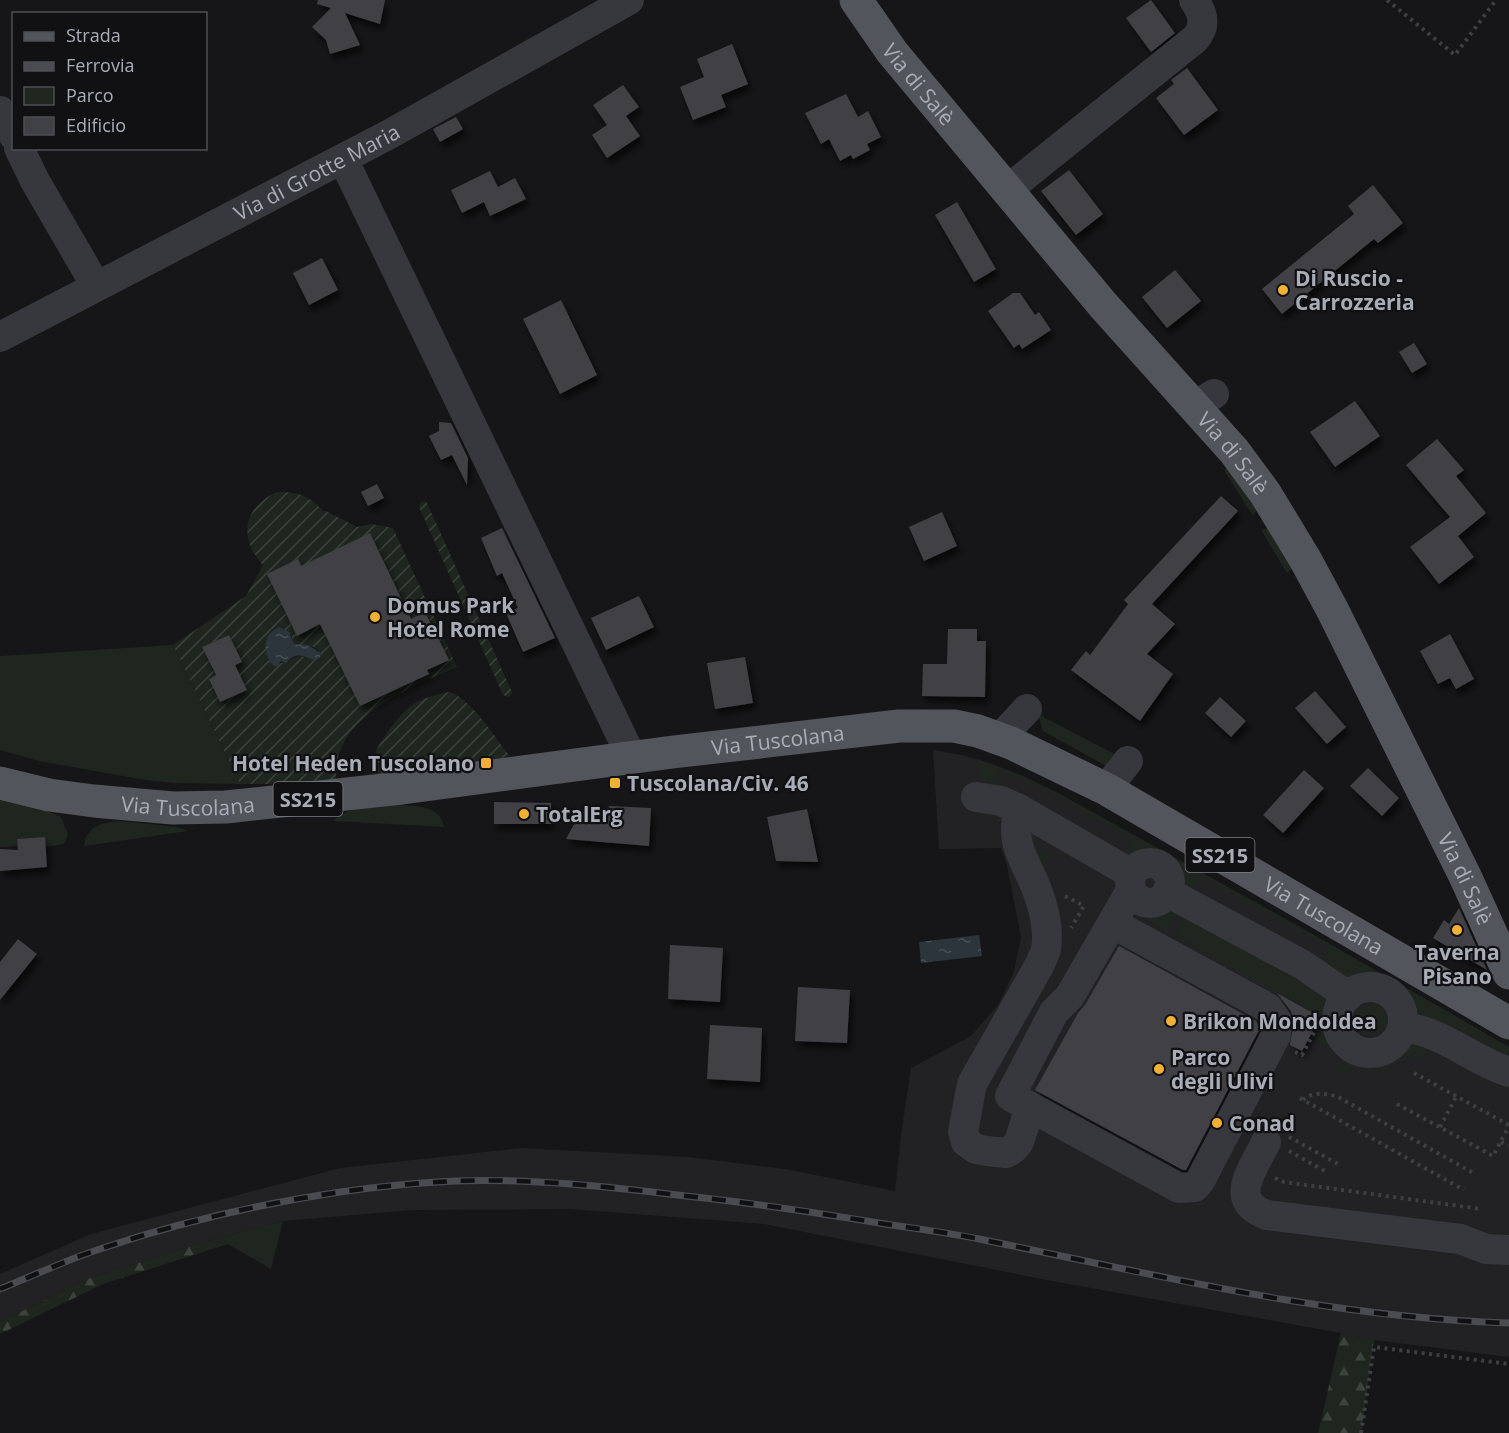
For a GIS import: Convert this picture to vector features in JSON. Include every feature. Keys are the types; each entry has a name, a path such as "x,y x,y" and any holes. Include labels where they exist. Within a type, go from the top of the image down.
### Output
{"main road":[{"name":"Via di Salè","path":"856,0 888,46 1103,305 1204,400 1245,465 1266,515 1332,609 1466,876 1509,974"},
{"name":"Via Tuscolana","path":"0,783 49,795 94,801 194,808 255,805 617,765 899,726 954,726 1000,738 1106,789 1502,1015"}],"street":[{"name":"Via di Grotte Maria","path":"0,337 343,159 629,0"},
{"path":"1007,190 1195,39 1203,27 1203,21 1200,9 1194,0"},
{"path":"0,111 12,132"},
{"path":"20,150 35,181 96,286"},
{"path":"343,159 617,765"},
{"path":"1000,738 1027,709"},
{"path":"1106,789 1128,761"},
{"path":"402,788 440,800"},
{"path":"976,797 1000,801 1019,809 1131,882 1137,899 1148,903 1159,900 1167,892 1302,965 1348,996"},
{"path":"1019,809 1016,827 1017,840 1042,907 1046,928 1046,949 1039,966 972,1084 963,1132 966,1142 976,1149 1006,1153 1013,1149 1022,1133 1020,1101 1054,1012 1070,996 1112,924 1131,882"},
{"path":"972,1084 1020,1101 1179,1188 1195,1187 1276,1035 1277,1021 1268,1008 1112,924"},
{"path":"1367,987 1387,991 1395,998 1401,1006 1403,1027 1391,1046 1381,1051 1364,1052 1357,1050 1343,1038 1338,1021 1342,1003 1348,996 1367,987"},
{"path":"1403,1027 1428,1032 1485,1062 1509,1071"},
{"path":"1279,1142 1247,1183 1244,1195 1248,1204 1256,1211 1267,1215 1369,1220 1460,1239 1486,1249 1509,1250"}],"path":[{"path":"1387,0 1455,55 1496,0"},
{"path":"1066,936 1084,906 1081,904"},
{"path":"1302,1030 1309,1015 1320,1021 1302,1055"},
{"path":"1397,1104 1493,1156 1501,1142 1509,1126 1414,1074"},
{"path":"1464,1191 1301,1099 1314,1094 1340,1098 1475,1174"},
{"path":"1440,1127 1456,1097"},
{"path":"1279,1142 1338,1164"},
{"path":"1279,1142 1325,1171"},
{"path":"1501,1142 1508,1146"},
{"path":"1275,1178 1284,1182 1481,1209"},
{"path":"1361,1433 1374,1347 1509,1364"}],"shaded area":[{"path":"933,750 966,756 995,765 1058,793 1307,931 1509,1047 1509,1357 1374,1340 1052,1281 764,1224 569,1209 413,1210 283,1221 208,1241 87,1279 0,1322 0,1274 91,1234 340,1168 522,1148 688,1157 785,1169 895,1191 911,1068 971,1036 998,1005 1014,972 1021,937 1007,865 1001,848 939,849"}],"green space":[{"path":"1231,464 1259,506 1253,516 1224,470"},
{"path":"277,492 291,492 308,498 323,511 357,527 371,524 393,528 457,667 397,695 377,707 360,722 347,738 338,758 336,780 294,784 240,784 173,645 246,596 263,565 250,544 247,534 248,524 257,506","holes":["370,533 405,606 404,622 426,612 448,660 427,670 428,674 360,706 333,650 359,638 320,557","298,560 327,621 297,635 268,574","275,628 291,635 294,644 314,647 321,657 317,661 297,656 279,663 270,633","229,635 241,662 215,674 202,647","235,666 246,690 220,702 209,679"]},
{"path":"425,501 512,692 509,697 503,695 419,507 421,502"},
{"path":"1269,528 1296,566 1287,573 1261,530"},
{"path":"173,645 240,784 145,780 39,761 0,750 0,656"},
{"path":"449,692 466,702 474,710 510,756 475,764 375,777 371,766 374,756 386,734 402,714 417,702"},
{"path":"1038,714 1118,756 1108,767 1043,731"},
{"path":"978,759 1023,776 1058,793 1487,1034 1480,1047 1417,1012 1388,982 1381,979 1348,979 1320,966 1329,949 1201,876 1191,893 1181,888 1172,863 1163,854 1150,852 1134,856 1123,855 1132,839 1057,797 1001,770 993,784 979,777"},
{"path":"0,800 48,811 61,817 68,834 64,844 46,847 44,837 17,839 17,846 0,847"},
{"path":"397,805 419,806 432,810 442,819 444,827 333,821 340,815 355,809"},
{"path":"121,821 177,827 188,831 84,846 88,834 96,826"},
{"path":"1027,831 1040,833 1032,846 1050,856 1039,876"},
{"path":"1167,906 1180,909 1169,932 1130,912 1134,909 1152,912"},
{"path":"1185,916 1307,983 1327,998 1335,1037 1353,1061 1349,1070 1339,1075 1340,1055 1313,1040 1324,1019 1175,936"},
{"path":"1371,1004 1382,1008 1386,1019 1382,1030 1371,1034 1360,1030 1356,1019 1360,1008"},
{"path":"1494,1039 1509,1047 1509,1061 1487,1050"},
{"path":"1410,1043 1429,1043 1421,1058 1401,1057 1393,1054 1395,1061 1382,1074 1379,1073 1391,1055"},
{"path":"283,1221 271,1269 228,1244 208,1241"},
{"path":"208,1241 228,1244 103,1284 0,1334 0,1322 87,1279"},
{"path":"1341,1333 1374,1340 1361,1433 1318,1433"}],"water":[{"path":"279,627 289,632 294,644 308,645 321,653 320,658 315,661 296,656 286,663 281,661 274,666 267,656 266,645 269,634"},
{"path":"979,935 982,956 921,963 919,942"}],"building":[{"path":"318,0 385,0 380,24 345,13 360,45 330,54 326,40 312,27 331,8 317,4"},
{"path":"1151,0 1175,33 1151,52 1126,18"},
{"path":"732,44 748,84 721,95 726,107 693,120 680,87 704,77 697,59"},
{"path":"1187,68 1218,110 1184,135 1156,98 1174,84 1171,80"},
{"path":"623,85 639,107 626,116 640,136 607,158 592,135 607,125 593,105"},
{"path":"846,94 858,117 868,111 881,137 867,144 870,150 853,159 851,155 840,161 829,139 821,144 805,113"},
{"path":"456,117 463,129 440,142 433,129"},
{"path":"1069,170 1103,214 1076,235 1041,191"},
{"path":"490,171 498,187 515,178 526,199 490,216 484,202 462,213 451,190"},
{"path":"1373,185 1403,223 1378,243 1374,239 1282,314 1262,289 1354,214 1348,206"},
{"path":"957,202 996,269 974,282 935,215"},
{"path":"322,258 338,290 309,305 293,273"},
{"path":"1175,270 1201,301 1167,328 1142,297"},
{"path":"1013,293 1020,293 1035,315 1039,312 1051,330 1022,349 1019,344 1014,348 988,311"},
{"path":"561,300 597,375 560,394 523,319"},
{"path":"1414,343 1427,364 1412,373 1399,352"},
{"path":"1355,401 1380,436 1335,467 1310,432"},
{"path":"439,422 451,423 468,458 467,485 452,455 441,460 429,436 439,431"},
{"path":"1437,439 1464,470 1456,476 1486,513 1458,536 1474,557 1439,584 1410,547 1450,517 1406,465"},
{"path":"377,484 384,498 368,506 361,492"},
{"path":"1221,496 1238,511 1152,604 1175,624 1147,654 1173,674 1140,721 1071,670 1086,651 1090,655 1128,604 1124,600"},
{"path":"942,512 957,546 924,561 909,527"},
{"path":"502,528 555,638 523,652 506,613 518,608 502,573 497,576 481,538"},
{"name":"Domus Park Hotel Rome","path":"370,533 411,619 425,612 449,660 427,670 429,674 360,706 320,624 297,636 267,574 298,559 301,566"},
{"path":"639,596 654,627 606,650 591,618"},
{"path":"948,629 977,629 977,641 986,641 985,697 922,696 923,664 947,664"},
{"path":"1450,634 1474,679 1456,689 1450,678 1438,684 1420,651"},
{"path":"229,635 242,662 235,665 247,690 220,702 209,679 216,675 202,647"},
{"path":"745,657 753,703 715,709 707,663"},
{"path":"1315,691 1346,727 1327,744 1295,708"},
{"path":"1220,697 1246,721 1231,737 1205,713"},
{"path":"1368,768 1399,798 1382,816 1350,786"},
{"path":"1304,770 1324,788 1283,833 1263,815"},
{"path":"494,802 551,803 551,824 494,824"},
{"path":"609,806 651,808 649,846 566,839 579,815 608,817"},
{"path":"807,809 818,862 776,861 767,817"},
{"path":"45,837 47,867 0,871 0,849 18,850 17,839"},
{"path":"1459,908 1487,970 1433,938 1444,920 1449,924"},
{"path":"18,939 37,954 0,1000 0,962"},
{"path":"670,945 723,948 720,1002 668,999"},
{"name":"Parco degli Ulivi","path":"1119,946 1256,1021 1259,1026 1259,1030 1186,1170 1035,1090"},
{"path":"798,987 850,990 847,1043 795,1041"},
{"path":"1277,993 1320,1017 1302,1051 1290,1045 1294,1021 1291,1011"},
{"path":"710,1025 762,1028 760,1082 707,1079"}],"railway":[{"path":"0,1289 100,1249 185,1223 321,1195 411,1184 483,1180 629,1189 786,1208 959,1235 1310,1304 1376,1313 1509,1323"}],"place":[{"name":"Di Ruscio - Carrozzeria","path":"1283,290"},
{"name":"Domus Park Hotel Rome","path":"375,617"},
{"name":"Hotel Heden Tuscolano","path":"486,763"},
{"name":"Tuscolana/Civ. 46","path":"615,783"},
{"name":"TotalErg","path":"524,814"},
{"name":"Taverna Pisano","path":"1457,930"},
{"name":"Brikon MondoIdea","path":"1171,1021"},
{"name":"Parco degli Ulivi","path":"1159,1069"},
{"name":"Conad","path":"1217,1123"}]}
